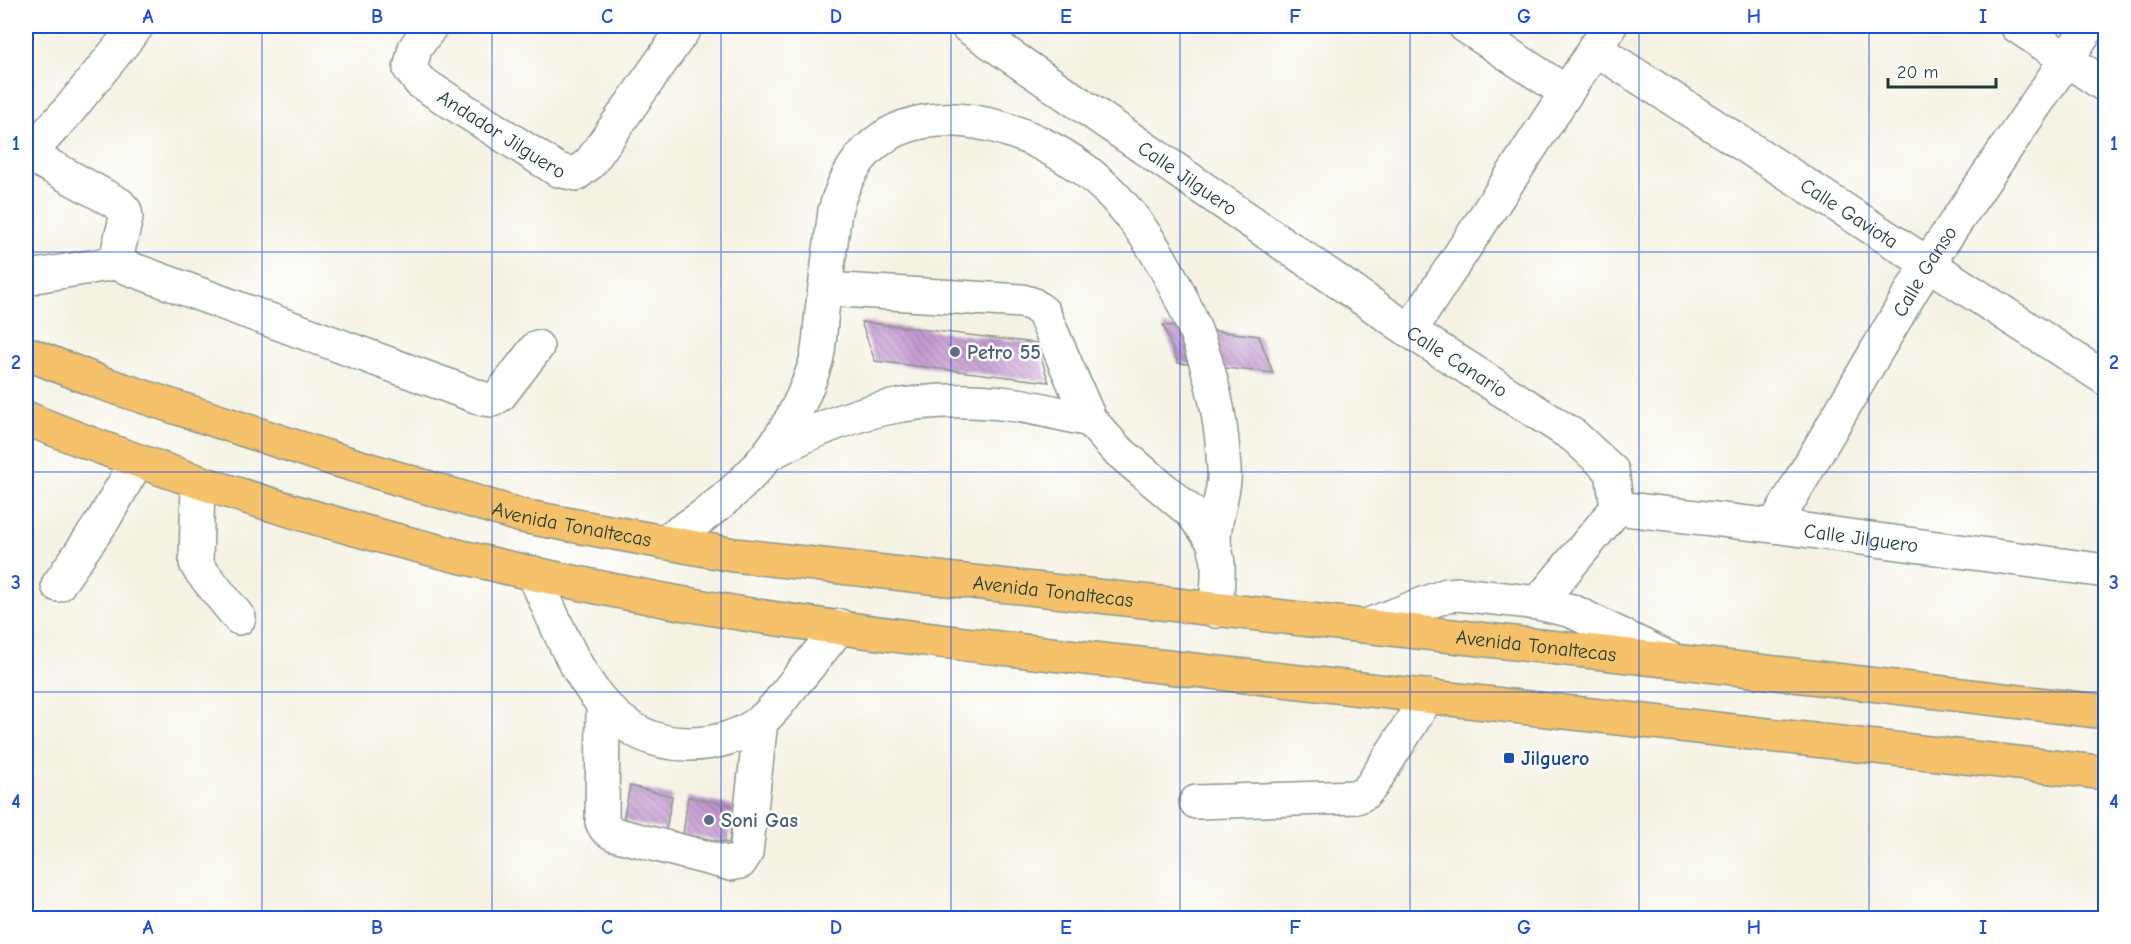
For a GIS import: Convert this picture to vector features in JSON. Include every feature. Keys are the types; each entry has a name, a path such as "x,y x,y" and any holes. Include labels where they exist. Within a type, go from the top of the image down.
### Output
{"main road":[{"name":"Avenida Tonaltecas","path":"26,353 102,383 324,456 522,516 734,555 2106,712"},
{"path":"26,418 83,442 198,482 349,529 452,556 732,612 988,647 2106,773"}],"street":[{"path":"115,263 126,218 125,211 119,204 27,156 69,110 137,26"},
{"name":"Andador Jilguero","path":"431,26 415,48 410,69 420,82 558,170 576,174 590,163 686,26"},
{"name":"Calle Jilguero","path":"967,26 1410,331"},
{"path":"1465,26 1566,92"},
{"path":"2017,26 2106,86"},
{"name":"Calle Ganso","path":"1774,526 1928,263 2089,26"},
{"name":"Calle Canario","path":"1602,37 1410,331 1574,436 1611,471 1617,508"},
{"name":"Calle Gaviota","path":"1602,37 1928,263 2106,379"},
{"path":"663,542 693,525 721,504 746,480 768,454 788,424 804,393 816,359 835,211 840,190 850,170 880,139 899,128 918,122 957,119 1007,130 1036,142 1063,156 1089,174 1113,195 1133,219 1175,286 1210,374 1221,419 1225,478 1214,542 1218,565 1216,610"},
{"path":"26,280 35,276 115,263 484,399 492,400 500,395 537,347"},
{"path":"825,289 1022,301 1032,304 1043,312 1090,420 1116,449 1192,513 1214,542"},
{"path":"768,454 805,434 844,418 884,407 926,401 969,400 1011,404 1090,420"},
{"path":"58,585 104,519 137,461"},
{"path":"198,482 196,563 239,618"},
{"path":"1538,603 1617,508"},
{"name":"Calle Jilguero","path":"1617,508 1774,526 2106,571"},
{"path":"534,573 576,664 603,706 620,721 638,732 659,740 681,744 703,744 724,740 761,721 776,706 840,626"},
{"path":"1366,626 1447,595 1460,594 1538,603 1572,611 1674,661"},
{"path":"1196,802 1357,798 1372,785 1428,696"},
{"path":"603,706 602,822 606,828 614,834 730,864 740,862 746,853 761,721"}],"building":[{"name":"Petro 55","path":"861,322 1036,343 1049,382 875,361"},
{"path":"1163,325 1259,336 1273,373 1178,363"},
{"name":"Soni Gas","path":"630,786 672,796 666,830 623,821"},
{"name":"Soni Gas","path":"688,797 734,806 729,843 683,834"}],"place":[{"name":"Petro 55","path":"955,352"},
{"name":"Jilguero","path":"1509,758"},
{"name":"Soni Gas","path":"709,820"}]}
